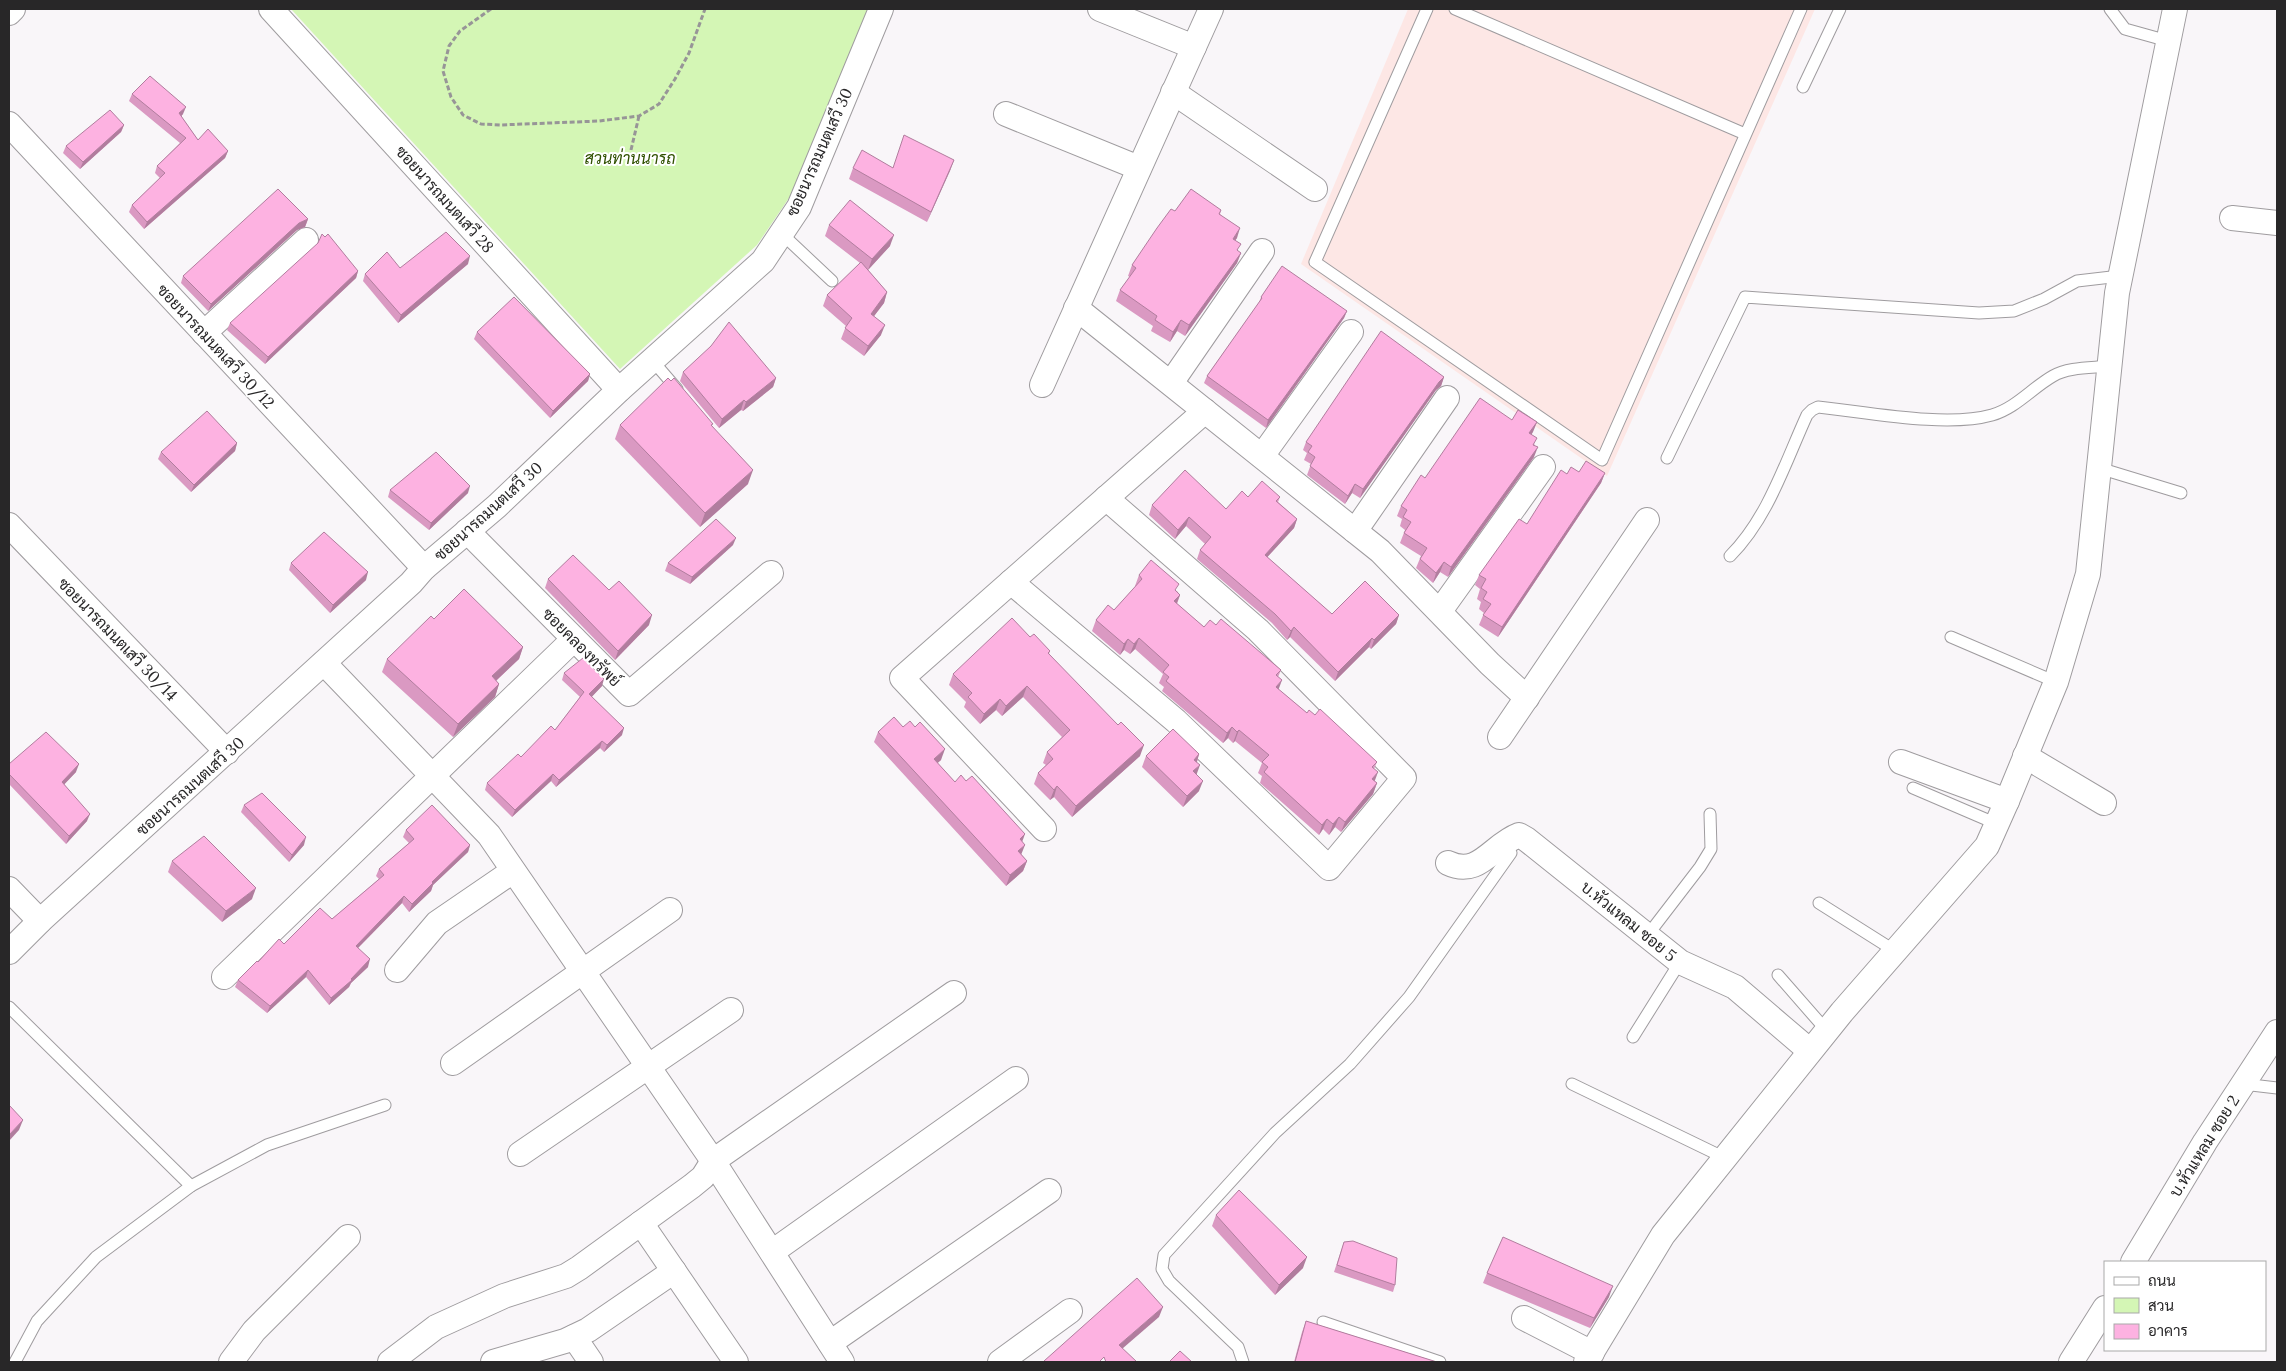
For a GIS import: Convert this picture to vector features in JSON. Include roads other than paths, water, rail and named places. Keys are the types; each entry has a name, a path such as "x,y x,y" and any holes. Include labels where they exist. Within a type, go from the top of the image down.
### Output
{"street":[{"path":"9,13 13,9"},
{"name":"ซอยนารถมนตเสวี 28","path":"272,9 619,390"},
{"name":"ซอยนารถมนตเสวี 30","path":"9,952 40,921 411,583 424,568 497,506 619,390 763,260 799,207 881,9"},
{"path":"1100,9 1194,47"},
{"path":"1042,385 1211,9"},
{"path":"1524,1318 1589,1357 1663,1235 1810,1051 1987,846 2056,682 2088,574 2120,276 2175,9"},
{"path":"1173,92 1315,189"},
{"path":"1006,114 1139,168"},
{"name":"ซอยนารถมนตเสวี 30/12","path":"9,124 424,568"},
{"path":"2232,218 2277,223"},
{"path":"204,333 306,240"},
{"path":"1171,383 1262,251"},
{"path":"1076,308 1380,551 1490,664 1527,698"},
{"path":"1262,456 1351,332"},
{"path":"1355,531 1448,398"},
{"path":"1044,829 902,678 1205,411"},
{"path":"1440,611 1543,467"},
{"path":"1011,582 1176,721 1328,868 1404,778 1258,630 1106,498"},
{"path":"1500,737 1647,520"},
{"name":"ซอยนารถมนตเสวี 30/14","path":"9,525 227,752"},
{"name":"ซอยคลองทรัพย์","path":"467,531 630,694 771,573"},
{"path":"224,978 574,639"},
{"path":"324,663 489,835 714,1161 836,1353 1049,1191"},
{"path":"2025,756 2104,804"},
{"path":"1901,762 2007,801"},
{"name":"บ.หัวแหลม ซอย 5","path":"1448,863 1458,868 1470,868 1510,839 1519,835 1570,873 1680,962 1735,987 1810,1051"},
{"path":"398,970 437,923 514,871"},
{"path":"9,889 40,921"},
{"path":"453,1063 670,910"},
{"path":"390,1362 436,1327 504,1296 566,1276 702,1177 714,1161 954,993"},
{"path":"520,1154 731,1010"},
{"name":"บ.หัวแหลม ซอย 2","path":"2134,1261 2277,1032"},
{"path":"772,1252 1016,1080"},
{"path":"641,1223 736,1362"},
{"path":"232,1362 254,1332 348,1237"},
{"path":"493,1362 574,1337 595,1325 674,1271"},
{"path":"2071,1362 2104,1310"},
{"path":"1000,1362 1070,1311"},
{"path":"574,1337 591,1362"}],"lane":[{"path":"1427,9 1315,262 1602,460 1801,9"},
{"path":"1455,9 1745,134"},
{"path":"1803,87 1840,9"},
{"path":"2110,9 2125,29 2168,41"},
{"path":"781,233 832,281"},
{"path":"1667,458 1746,297 1979,313 1997,312 2014,311 2044,299 2077,281 2120,276"},
{"path":"652,360 683,396"},
{"path":"1730,556 1744,542 1760,518 1807,415 1812,410 1818,407 1936,419 1978,418 1994,414 2012,406 2054,375 2109,366"},
{"path":"2099,468 2182,493"},
{"path":"1952,637 2056,682"},
{"path":"1914,788 1997,824"},
{"path":"1647,936 1700,867 1711,849 1710,814"},
{"path":"1243,1362 1238,1347 1169,1281 1162,1269 1164,1255 1276,1133 1350,1064 1409,997 1512,853"},
{"path":"1819,903 1895,951"},
{"path":"1633,1036 1680,962"},
{"path":"1778,975 1827,1031"},
{"path":"9,1007 191,1186"},
{"path":"1572,1084 1725,1158"},
{"path":"2243,1084 2277,1088"},
{"path":"15,1362 37,1322 96,1257 191,1186 267,1145 385,1105"},
{"path":"1323,1322 1440,1362"}],"park label":[{"name":"สวนท่านนารถ","path":"630,158"}]}
